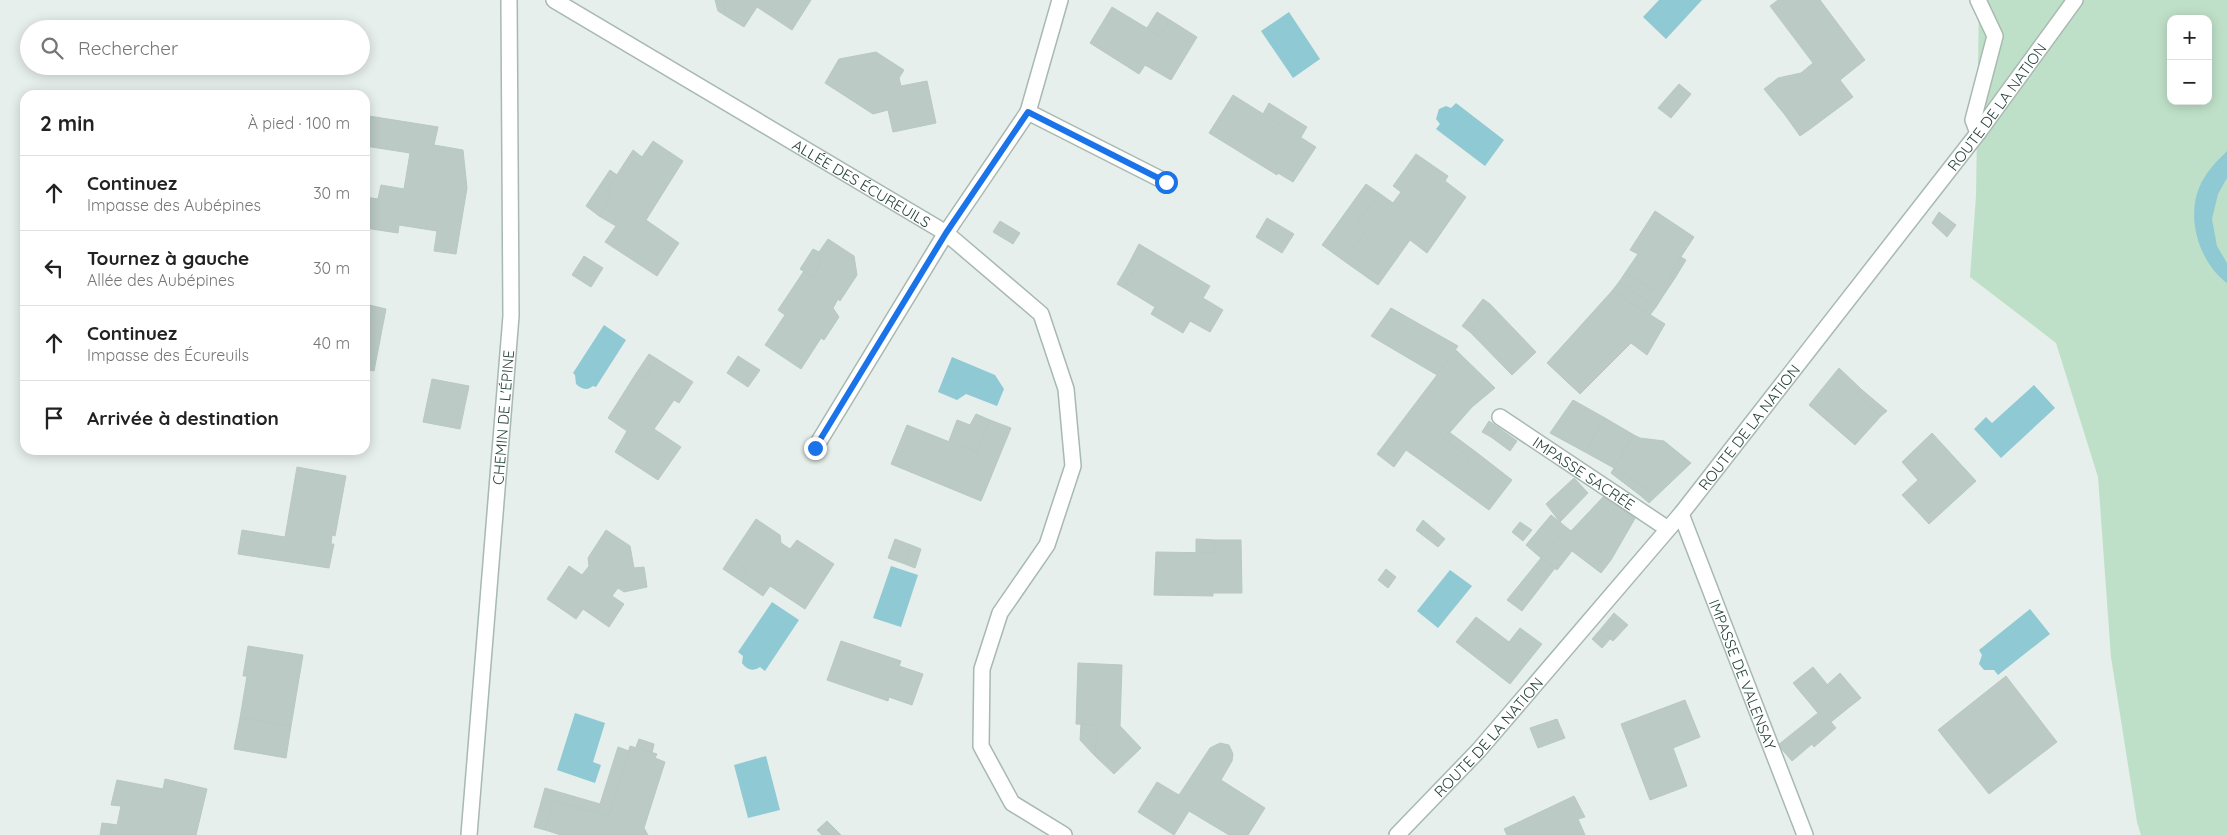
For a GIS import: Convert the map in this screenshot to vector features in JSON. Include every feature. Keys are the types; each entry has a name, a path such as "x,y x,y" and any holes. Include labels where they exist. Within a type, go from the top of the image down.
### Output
{"street":[{"name":"CHEMIN DE L'ÉPINE","path":"469,835 511,316 509,0"},
{"name":"ALLÉE DES ÉCUREUILS","path":"554,0 946,233 1041,314 1066,389 1073,466 1047,545 1000,614 982,669 980,746 1012,803 1064,835"},
{"path":"815,448 946,233 1028,112 1060,0"},
{"path":"1978,0 1995,36 1973,120 1978,133"},
{"name":"ROUTE DE LA NATION","path":"1397,835 1479,750 1681,514 1978,133 2075,0"},
{"path":"1028,112 1166,182"},
{"name":"IMPASSE SACRÉE","path":"1500,417 1668,528"},
{"name":"IMPASSE DE VALENSAY","path":"1681,514 1805,835"}],"green space":[{"path":"1979,0 2227,0 2227,835 2141,835 2137,822 2111,657 2098,477 2056,343 1970,277 1976,196"}],"water":[{"path":"1659,0 1702,0 1666,39 1643,17"},
{"path":"1289,12 1320,59 1293,78 1261,31"},
{"path":"1456,103 1504,140 1485,166 1436,129 1440,124 1436,119 1439,109 1446,106 1451,108"},
{"path":"2227,151 2227,178 2218,194 2212,219 2217,246 2227,263 2227,283 2209,264 2203,253 2195,227 2194,214 2195,200 2204,177"},
{"path":"604,325 626,340 596,387 582,388 576,384 573,373"},
{"path":"952,357 995,375 1004,389 997,406 966,394 957,400 938,392"},
{"path":"2034,385 2055,408 2001,458 1974,429 1986,417 1992,423"},
{"path":"891,566 918,575 901,627 873,618"},
{"path":"1450,570 1472,586 1438,628 1417,611"},
{"path":"772,602 799,620 765,671 760,667 750,670 742,663 743,656 738,652"},
{"path":"2030,609 2050,634 1998,675 1994,670 1984,670 1979,664 1982,655 1979,650"},
{"path":"575,713 605,723 593,762 601,765 595,783 557,770"},
{"path":"766,756 780,810 748,818 734,765"}],"building":[{"path":"715,0 723,0 726,16 718,11"},
{"path":"723,0 811,0 792,30 757,7 744,27 726,16"},
{"path":"1778,0 1820,0 1865,60 1840,80 1853,97 1810,129 1793,108 1785,115 1764,89 1778,78 1801,73 1813,63 1770,6"},
{"path":"1112,7 1160,36 1170,20 1197,37 1171,80 1145,65 1139,74 1090,43"},
{"path":"1157,12 1170,20 1160,36 1147,28"},
{"path":"876,52 904,70 899,78 901,86 927,81 936,123 893,132 888,110 873,114 825,83 839,59"},
{"path":"1679,84 1691,94 1671,118 1658,108"},
{"path":"1233,95 1316,147 1293,182 1278,173 1277,175 1209,133"},
{"path":"1269,103 1307,127 1301,137 1263,114"},
{"path":"1793,108 1810,129 1800,136 1785,115"},
{"path":"370,116 438,127 434,145 463,150 467,188 456,254 434,251 437,231 399,225 398,233 370,229 370,198 378,199 381,185 404,189 410,153 370,147"},
{"path":"653,141 683,161 646,220 679,243 657,276 605,242 616,226 599,216 611,197 605,193 633,150 642,157"},
{"path":"1416,154 1448,176 1445,181 1466,197 1427,253 1410,240 1378,285 1344,261 1365,233 1355,226 1379,193 1393,203 1401,192 1393,186"},
{"path":"610,170 617,175 605,193 611,197 599,216 586,206"},
{"path":"1366,184 1379,193 1355,226 1365,233 1344,261 1322,245"},
{"path":"1655,211 1694,237 1669,275 1675,278 1663,296 1625,273 1638,254 1630,250"},
{"path":"1939,212 1956,225 1947,237 1932,223"},
{"path":"1267,218 1294,234 1282,253 1256,237"},
{"path":"1000,221 1020,233 1013,244 993,232"},
{"path":"828,239 854,256 857,275 840,301 838,299 833,308 839,317 824,340 821,338 801,369 765,345 785,315 778,310 804,271 812,277 820,264 819,252"},
{"path":"1139,244 1210,286 1203,298 1223,310 1210,332 1190,321 1183,333 1151,314 1155,307 1124,288 1135,269 1128,265"},
{"path":"813,249 819,252 820,264 812,277 800,269"},
{"path":"584,256 603,268 591,287 572,275"},
{"path":"1681,257 1686,260 1675,278 1669,275"},
{"path":"1128,265 1135,269 1124,288 1117,284"},
{"path":"1625,273 1663,296 1656,307 1619,282"},
{"path":"1619,282 1656,307 1650,315 1612,291"},
{"path":"1612,291 1665,324 1647,355 1631,343 1580,394 1547,363"},
{"path":"1483,299 1490,304 1470,332 1462,326"},
{"path":"1490,304 1536,352 1512,375 1470,332"},
{"path":"370,305 386,309 374,371 370,370"},
{"path":"1391,308 1458,346 1437,375 1371,336"},
{"path":"1456,350 1495,388 1472,407 1444,439 1471,458 1452,483 1406,450 1394,467 1377,454"},
{"path":"649,354 657,359 644,380 635,375"},
{"path":"738,356 760,370 748,387 727,373"},
{"path":"657,359 693,382 679,403 674,400 654,429 681,447 658,480 615,452 627,431 608,418 635,375 644,380"},
{"path":"1839,368 1861,389 1856,394 1881,416 1855,445 1809,405"},
{"path":"432,379 469,386 460,429 423,422"},
{"path":"1861,389 1887,411 1881,416 1856,394"},
{"path":"1573,400 1605,418 1585,452 1550,433"},
{"path":"976,414 990,420 977,453 949,441 957,420 970,425"},
{"path":"1605,418 1634,435 1614,468 1585,452"},
{"path":"990,420 1011,428 981,501 891,464 907,425 977,453"},
{"path":"1489,421 1499,428 1491,437 1482,432"},
{"path":"1499,428 1517,441 1510,451 1491,437"},
{"path":"1449,432 1476,452 1471,458 1444,439"},
{"path":"1932,433 1976,481 1929,524 1902,495 1918,480 1902,462"},
{"path":"1634,435 1640,438 1664,441 1691,463 1649,503 1641,496 1647,489 1614,468"},
{"path":"1476,452 1512,480 1489,510 1452,483"},
{"path":"297,467 346,476 335,536 332,535 331,544 334,544 329,568 238,554 242,530 285,537"},
{"path":"1614,468 1647,489 1641,496 1611,473"},
{"path":"1574,478 1588,493 1560,522 1546,504"},
{"path":"1604,496 1637,515 1611,560 1601,573 1572,551 1557,570 1541,558 1566,527 1571,531"},
{"path":"1551,515 1566,527 1541,558 1526,545"},
{"path":"756,519 780,535 781,543 790,549 797,540 834,564 805,609 770,586 763,596 741,581 748,570 730,558"},
{"path":"1423,520 1445,539 1438,547 1416,530"},
{"path":"1520,522 1532,530 1523,541 1512,532"},
{"path":"606,530 630,546 634,568 644,567 647,587 624,592 618,588 612,596 624,604 609,627 583,609 576,619 547,599 569,566 582,575 589,566 588,558"},
{"path":"895,539 911,545 905,564 888,558"},
{"path":"1196,539 1215,540 1214,553 1196,552"},
{"path":"1215,540 1241,540 1242,593 1213,593 1213,596 1154,595 1156,552 1214,553"},
{"path":"911,545 921,549 915,568 905,564"},
{"path":"730,558 748,570 741,581 723,569"},
{"path":"1541,558 1555,568 1522,611 1507,600"},
{"path":"1386,569 1396,577 1388,588 1378,580"},
{"path":"1614,613 1628,625 1613,641 1599,631"},
{"path":"1476,617 1509,642 1520,628 1542,644 1510,684 1456,642"},
{"path":"1599,631 1610,639 1602,648 1592,639"},
{"path":"841,641 901,661 899,666 923,674 912,705 889,697 888,701 827,680"},
{"path":"248,646 303,655 291,726 240,718 247,676 243,676"},
{"path":"1078,663 1122,665 1120,726 1141,748 1114,774 1095,756 1097,725 1076,724"},
{"path":"1813,667 1847,709 1831,722 1836,728 1814,747 1812,744 1792,761 1778,745 1818,713 1793,683"},
{"path":"1840,673 1861,698 1847,709 1827,685"},
{"path":"2006,676 2057,742 1989,794 1938,730"},
{"path":"1685,700 1700,737 1673,748 1687,786 1650,800 1621,724"},
{"path":"240,718 291,726 286,758 234,749"},
{"path":"1557,719 1565,738 1538,748 1530,728"},
{"path":"1081,724 1097,725 1095,756 1080,740"},
{"path":"639,739 654,744 652,753 636,747"},
{"path":"1220,743 1229,745 1233,754 1232,761 1221,780 1265,808 1248,835 1229,835 1189,811 1174,835 1138,812 1157,782 1179,795 1210,748"},
{"path":"630,746 657,754 655,758 665,762 644,828 648,835 561,835 545,830 553,800 609,816"},
{"path":"618,747 629,751 609,816 553,800 545,830 534,827 545,788 600,804"},
{"path":"165,779 207,789 196,835 108,835 111,824 117,825 121,806 111,805 117,780 163,789"},
{"path":"1574,796 1585,817 1578,819 1585,835 1507,835 1504,829"},
{"path":"827,821 841,835 822,835 817,830"},
{"path":"102,823 111,824 108,835 100,835"}],"route":[{"path":"815,448 946,233 1028,112 1166,182"}]}
